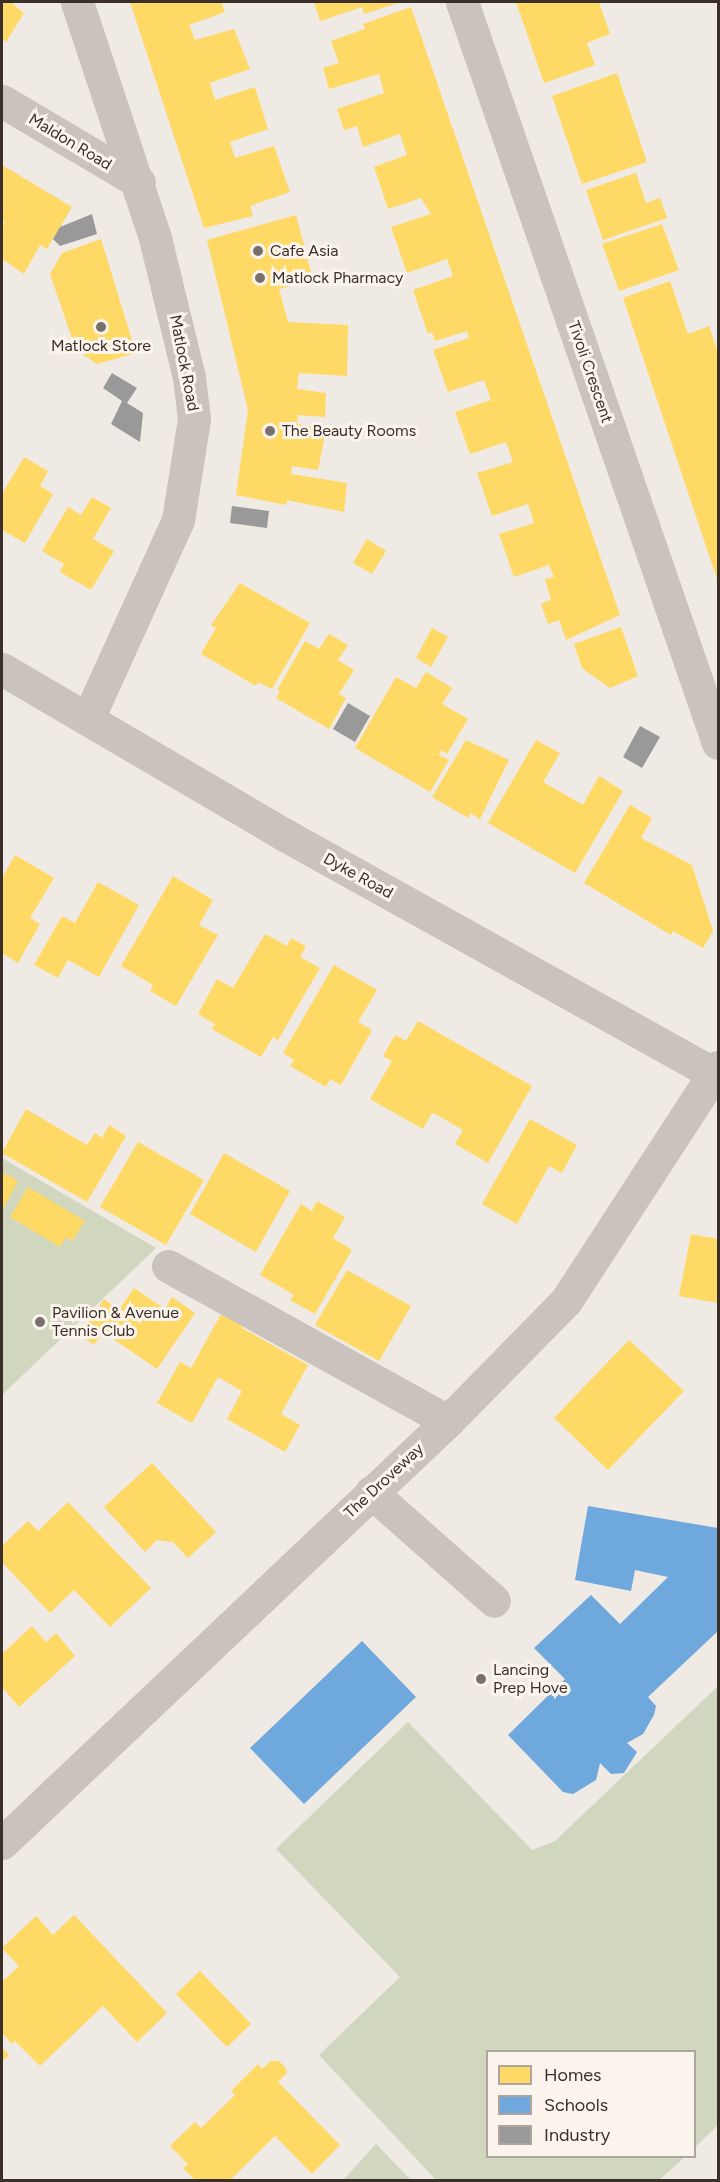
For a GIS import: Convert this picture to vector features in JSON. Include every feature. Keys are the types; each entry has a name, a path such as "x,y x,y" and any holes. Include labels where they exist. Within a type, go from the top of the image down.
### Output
{"street":[{"name":"Matlock Road","path":"77,2 139,182 189,377 193,441 178,520 88,718"},
{"name":"Tivoli Crescent","path":"462,2 718,743"},
{"name":"Maldon Road","path":"2,101 139,182"},
{"name":"Dyke Road","path":"2,669 285,835 717,1072"},
{"name":"The Droveway","path":"2,1843 448,1421 566,1301 717,1072"},
{"path":"168,1266 448,1421"},
{"path":"371,1492 494,1601"}],"green space":[{"name":"Pavilion & Avenue Tennis Club","path":"2,1158 156,1248 2,1395"},
{"path":"718,1686 718,2125 696,2146 696,2050 486,2050 486,2158 684,2158 659,2180 436,2180 319,2055 400,1977 276,1849 408,1722 532,1850 555,1841"},
{"path":"376,2144 411,2180 343,2180"}],"building: Homes":[{"path":"2,2 15,2 13,4 24,13 6,42 2,38"},
{"path":"130,2 221,2 225,12 189,25 195,40 234,29 250,69 210,83 215,100 255,87 268,129 230,142 235,158 274,146 290,192 250,206 253,216 204,228"},
{"path":"314,2 401,2 364,14 362,7 320,21"},
{"path":"516,2 599,2 610,34 587,43 595,65 544,83"},
{"path":"411,7 620,615 566,640 559,620 548,624 541,604 551,600 545,579 554,577 549,565 514,577 499,534 534,523 528,504 492,516 477,473 513,462 506,442 470,454 455,412 491,400 484,380 448,392 433,350 469,338 467,331 435,341 432,332 428,334 413,290 453,276 447,259 407,273 391,227 431,214 421,198 388,209 374,167 407,155 400,134 363,147 357,126 344,130 337,109 384,93 379,74 329,89 323,68 339,63 331,41 365,29 363,24"},
{"path":"617,73 647,162 582,184 552,96"},
{"path":"2,165 72,207 47,249 40,245 24,274 2,259 2,228 5,222 2,220"},
{"path":"636,173 646,203 660,198 667,218 603,240 586,190"},
{"path":"296,215 313,280 279,289 288,322 348,325 347,376 299,373 297,389 326,393 325,417 298,415 297,424 326,430 318,470 292,466 291,474 347,483 344,512 287,500 286,505 236,495 248,410 207,240"},
{"path":"662,224 679,270 619,291 602,244"},
{"path":"101,239 136,353 97,364 76,350 50,274 62,253"},
{"path":"670,281 688,334 709,326 718,353 718,582 623,298"},
{"path":"24,457 48,471 40,486 53,494 25,543 2,530 2,494"},
{"path":"92,497 111,508 93,539 114,551 91,590 60,572 64,564 42,551 68,507 81,515"},
{"path":"367,539 386,551 372,574 353,563"},
{"path":"240,583 310,623 272,689 258,682 256,686 201,654 216,628 211,625"},
{"path":"621,627 638,676 610,688 582,668 574,644"},
{"path":"432,628 448,637 431,667 416,658"},
{"path":"329,634 348,645 338,660 354,670 339,694 346,698 329,729 276,698 280,691 277,690 305,641 319,649"},
{"path":"426,672 452,688 442,704 468,719 447,754 441,750 439,755 449,760 430,792 355,748 396,677 416,688"},
{"path":"466,740 509,760 480,819 470,813 468,818 432,797"},
{"path":"536,740 560,753 543,782 583,805 599,776 623,791 575,873 488,823"},
{"path":"630,805 652,818 641,838 692,865 713,931 703,948 673,931 671,935 584,883"},
{"path":"15,855 54,878 30,918 40,924 18,963 2,953 2,878"},
{"path":"173,876 213,900 199,925 218,935 176,1006 150,991 153,985 121,966"},
{"path":"98,882 139,905 99,977 68,960 58,978 34,965 62,916 75,923"},
{"path":"265,934 287,946 291,938 306,946 300,957 320,968 278,1040 273,1037 261,1057 212,1029 215,1024 198,1014 217,979 233,988"},
{"path":"334,965 377,990 358,1022 372,1030 341,1085 330,1079 326,1087 290,1066 294,1060 283,1053"},
{"path":"418,1021 532,1086 488,1163 455,1144 463,1130 437,1115 432,1113 423,1129 370,1099 392,1061 383,1056 395,1035 406,1041"},
{"path":"26,1109 87,1145 95,1133 102,1138 109,1125 126,1136 87,1202 2,1153"},
{"path":"530,1119 577,1145 562,1173 549,1166 517,1224 482,1204"},
{"path":"138,1142 204,1180 166,1245 100,1207"},
{"path":"224,1153 290,1191 256,1252 190,1214"},
{"path":"2,1172 18,1181 2,1211"},
{"path":"28,1187 85,1221 72,1241 66,1237 60,1247 10,1217"},
{"path":"317,1201 345,1217 333,1238 352,1250 315,1314 290,1300 294,1295 260,1275 301,1204 312,1211"},
{"path":"691,1234 718,1239 718,1303 679,1296"},
{"path":"347,1270 411,1306 379,1361 315,1325"},
{"path":"134,1288 165,1309 172,1297 195,1313 157,1369 103,1332 94,1345 80,1335 104,1299 119,1310"},
{"path":"225,1307 246,1319 242,1328 308,1365 281,1414 300,1425 285,1452 227,1419 242,1391 218,1377 192,1423 157,1403 180,1362 191,1368"},
{"path":"629,1340 684,1391 608,1470 554,1418"},
{"path":"152,1463 216,1532 188,1558 173,1542 157,1540 145,1552 104,1507"},
{"path":"68,1502 151,1588 110,1627 74,1590 50,1613 2,1562 2,1546 28,1521 38,1531"},
{"path":"32,1626 46,1642 56,1633 75,1656 19,1707 2,1687 2,1654"},
{"path":"74,1915 167,2013 137,2042 103,2006 40,2066 15,2041 12,2044 2,2033 2,1982 19,1966 2,1948 36,1916 53,1935"},
{"path":"200,1971 251,2024 227,2047 176,1994"},
{"path":"2,2047 9,2055 2,2062"},
{"path":"271,2061 279,2061 287,2073 278,2082 340,2145 312,2174 275,2136 230,2180 195,2180 183,2168 188,2164 170,2146 195,2122 201,2128 235,2095 231,2091 258,2064 262,2069"}],"building: Schools":[{"path":"588,1506 718,1528 718,1631 648,1697 656,1706 654,1715 643,1734 627,1743 637,1752 624,1773 611,1774 600,1763 596,1780 573,1794 563,1792 508,1735 565,1679 534,1648 591,1595 620,1624 668,1577 635,1570 631,1591 575,1580"},
{"path":"362,1641 416,1697 304,1804 250,1748"}],"building: Industry":[{"path":"92,214 97,234 60,246 53,239 60,227"},
{"path":"112,373 137,388 127,403 143,413 140,442 111,424 122,401 103,388"},
{"path":"232,506 269,511 267,528 230,523"},
{"path":"348,703 370,716 355,742 333,729"},
{"path":"640,726 660,737 642,768 623,757"}],"place":[{"name":"Cafe Asia","path":"258,251"},
{"name":"Matlock Pharmacy","path":"260,278"},
{"name":"Matlock Store","path":"101,327"},
{"name":"The Beauty Rooms","path":"270,431"},
{"name":"Pavilion & Avenue Tennis Club","path":"40,1322"},
{"name":"Lancing Prep Hove","path":"481,1679"}]}
